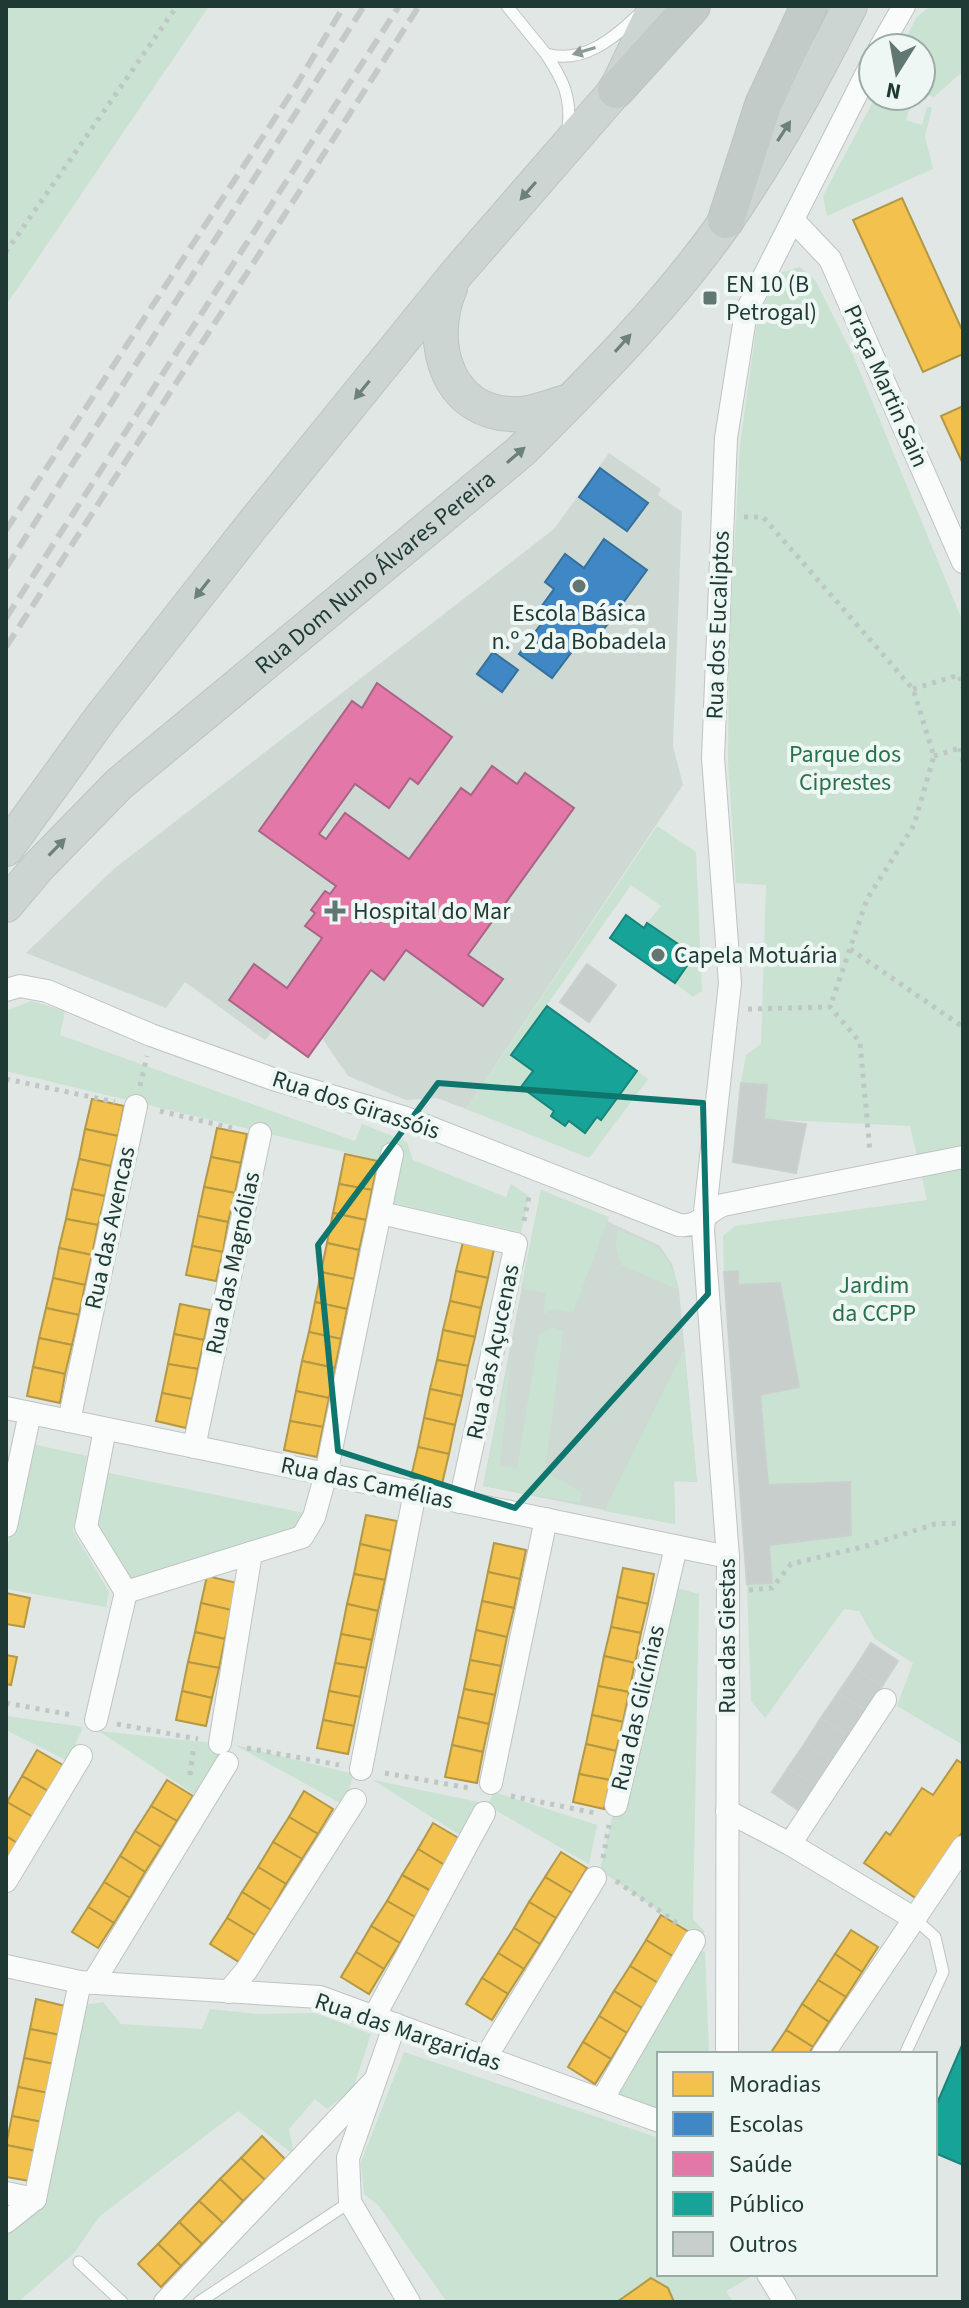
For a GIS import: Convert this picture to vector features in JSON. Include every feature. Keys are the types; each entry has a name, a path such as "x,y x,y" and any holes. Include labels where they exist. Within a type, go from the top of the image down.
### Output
{"highway":[{"path":"616,90 692,6"},
{"path":"726,220 763,105 809,6"}],"main road":[{"path":"6,849 100,719 457,273 616,90 656,6"},
{"name":"Rua Dom Nuno Álvares Pereira","path":"6,905 38,867 119,784 521,451 571,401 726,220 797,111 850,6"},
{"path":"457,273 441,309 439,346 449,380 481,406 520,414 571,401"}],"street":[{"path":"889,32 904,6"},
{"name":"Rua dos Eucaliptos","path":"704,1219 730,983 713,758 730,402 746,312 857,93"},
{"name":"Praça Martin Sain","path":"793,220 830,259 963,562"},
{"name":"Rua dos Girassóis","path":"6,990 20,986 47,991 151,1035 273,1079 403,1117 679,1225 687,1226 704,1219"},
{"name":"Rua das Avencas","path":"69,1421 136,1106"},
{"name":"Rua das Magnólias","path":"194,1447 260,1134"},
{"path":"126,1592 302,1537 314,1517 326,1474 392,1154"},
{"path":"704,1219 723,1205 963,1157"},
{"name":"Rua das Açucenas","path":"381,1213 516,1244 460,1502"},
{"name":"Rua das Giestas","path":"704,1219 728,1557 727,2052"},
{"name":"Rua das Camélias","path":"6,1408 728,1557"},
{"path":"6,1526 30,1413"},
{"path":"96,1720 126,1592 86,1527 105,1429"},
{"path":"361,1769 415,1492"},
{"path":"500,1789 546,1519"},
{"name":"Rua das Glicínias","path":"613,1810 676,1547"},
{"path":"6,2222 35,2199 86,1982 224,1753 251,1553"},
{"path":"790,1844 885,1700"},
{"path":"6,1881 81,1756"},
{"path":"228,1992 246,1971 355,1800"},
{"path":"727,1811 790,1844 915,1919"},
{"path":"409,2302 350,2202 348,2158 375,2080 385,2020 484,1813"},
{"path":"824,2052 963,1847"},
{"path":"486,2057 601,1874"},
{"path":"602,2100 694,1941"},
{"name":"Rua das Margaridas","path":"6,1966 86,1982 320,1997 657,2120"},
{"path":"165,2302 375,2080"},
{"path":"6,2193 35,2199"},
{"path":"769,2276 785,2302"}],"lane":[{"path":"507,6 566,84 570,111 566,147"},
{"path":"546,54 558,57 586,54 618,35 645,6"},
{"path":"906,2052 943,1972 935,1937 915,1919"},
{"path":"199,2302 350,2202"},
{"path":"79,2262 122,2302"}],"path":[{"path":"6,252 177,6"},
{"path":"723,517 763,517 913,689 934,756 914,825 867,899 830,1007"},
{"path":"913,689 959,675 963,688"},
{"path":"934,756 961,748 963,761"},
{"path":"850,949 962,1025"},
{"path":"727,1010 830,1007"},
{"path":"830,1007 860,1042 872,1176"},
{"path":"136,1106 151,1035"},
{"path":"772,1588 791,1564 866,1546 935,1524 963,1523"},
{"path":"500,1789 613,1810"},
{"name":"Rua das Glicínias","path":"601,1874 613,1810"},
{"path":"601,1874 696,1937 694,1941"}],"highlighted area":[{"path":"438,1083 703,1103 708,1294 515,1508 338,1451 318,1245"}],"shaded area":[{"name":"Hospital do Mar","path":"609,453 661,489 658,495 682,512 673,746 683,785 466,1109 437,1098 406,1100 348,1076 322,1038 308,1057 272,1032 265,1040 185,982 166,1008 26,953 115,868 554,529"},
{"path":"541,1190 660,1246 672,1264 679,1290 697,1482 674,1481 675,1524 483,1486"}],"green space":[{"path":"6,6 209,6 6,305"},
{"path":"930,6 963,6 963,71 937,94 937,32 909,32 916,18"},
{"path":"868,112 909,112 906,120 922,125 926,112 931,112 925,137 933,169 827,216 823,196"},
{"name":"Parque dos Ciprestes","path":"800,267 815,280 853,355 963,622 963,1745 897,1706 913,1663 875,1639 859,1611 844,1609 765,1718 751,1701 747,1584 772,1582 769,1545 851,1535 850,1482 768,1485 760,1395 799,1387 780,1283 738,1285 737,1271 724,1272 723,1236 735,1226 927,1200 910,1126 764,1119 767,1085 741,1083 746,1055 761,1044 766,885 736,883 728,761 729,650 740,445 758,315 781,273"},
{"path":"657,826 696,852 702,991 693,997 675,983 690,960 674,949 678,944 647,923 661,906 631,885 512,1055 533,1071 565,1126 569,1121 585,1133 597,1117 602,1120 637,1071 648,1079 589,1158 466,1109"},
{"path":"31,1001 65,1011 60,1035 355,1141 362,1124 407,1142 413,1160 506,1197 511,1184 529,1196 521,1232 379,1200 385,1162 6,1071 6,1011"},
{"path":"541,1190 609,1217 573,1313 555,1309 543,1314 546,1293 521,1288"},
{"path":"617,1230 658,1249 670,1264 679,1290 622,1265 616,1249"},
{"path":"552,1327 563,1331 545,1471 582,1493 580,1503 483,1486 511,1353 500,1465 517,1468 539,1335"},
{"path":"684,1349 697,1482 674,1481 675,1524 604,1511"},
{"path":"32,1444 87,1456 73,1531 109,1592 106,1607 6,1589 6,1554"},
{"path":"104,1472 309,1514 300,1532 128,1586 92,1527"},
{"path":"666,1585 699,1594 693,1919 705,1932 696,1937 600,1870"},
{"path":"6,1716 83,1727 68,1761 6,1730"},
{"path":"99,1731 232,1745 195,1795"},
{"path":"235,1745 354,1774 344,1805"},
{"path":"373,1780 478,1802 463,1837"},
{"path":"494,1792 597,1825 589,1864 495,1810 484,1813"},
{"path":"697,1948 705,1952 709,2052 657,2052 657,2110 613,2094"},
{"path":"103,2002 121,2024 202,2029 210,2009 258,2014 315,2013 371,2034 353,2089 327,2109 315,2099 289,2129 294,2155 238,2111 100,2216 74,2253 18,2302 6,2302 6,2231 41,2202 85,2005"},
{"path":"404,2052 657,2137 657,2276 752,2276 726,2291 733,2302 674,2302 668,2288 651,2278 617,2302 447,2302 378,2205 364,2194 361,2162"}],"building: Moradias":[{"path":"902,198 963,332 963,354 923,372 853,220"},
{"path":"963,406 963,464 941,416"},
{"path":"92,1099 124,1106 118,1136 85,1129"},
{"path":"217,1128 247,1134 241,1163 211,1157"},
{"path":"85,1129 118,1136 111,1166 79,1159"},
{"path":"345,1154 378,1161 372,1190 339,1184"},
{"path":"211,1157 241,1163 235,1193 204,1187"},
{"path":"79,1159 111,1166 105,1196 72,1189"},
{"path":"339,1184 372,1190 366,1220 333,1213"},
{"path":"204,1187 235,1193 228,1222 198,1216"},
{"path":"72,1189 105,1196 98,1225 66,1219"},
{"path":"333,1213 366,1220 359,1250 327,1243"},
{"path":"198,1216 228,1222 223,1252 192,1246"},
{"path":"66,1219 98,1225 92,1255 59,1248"},
{"path":"463,1242 494,1249 488,1278 456,1271"},
{"path":"327,1243 359,1250 354,1279 321,1272"},
{"path":"192,1246 223,1252 216,1281 186,1275"},
{"path":"59,1248 92,1255 85,1285 53,1278"},
{"path":"456,1271 488,1278 481,1308 450,1301"},
{"path":"321,1272 354,1279 347,1309 315,1302"},
{"path":"53,1278 85,1285 79,1315 46,1308"},
{"path":"450,1301 481,1308 475,1337 443,1330"},
{"path":"315,1302 347,1309 341,1339 309,1332"},
{"path":"180,1304 210,1310 204,1340 174,1334"},
{"path":"46,1308 79,1315 72,1345 39,1338"},
{"path":"443,1330 475,1337 468,1366 437,1360"},
{"path":"309,1332 341,1339 335,1368 302,1361"},
{"path":"174,1334 204,1340 198,1369 168,1364"},
{"path":"39,1338 72,1345 65,1374 33,1367"},
{"path":"437,1360 468,1366 462,1396 430,1389"},
{"path":"302,1361 335,1368 329,1398 296,1391"},
{"path":"168,1364 198,1369 192,1399 162,1393"},
{"path":"33,1367 65,1374 60,1403 27,1396"},
{"path":"430,1389 462,1396 455,1425 424,1418"},
{"path":"296,1391 329,1398 323,1427 290,1421"},
{"path":"162,1393 192,1399 186,1428 156,1421"},
{"path":"424,1418 455,1425 449,1454 418,1447"},
{"path":"290,1421 323,1427 317,1457 284,1450"},
{"path":"418,1447 449,1454 442,1484 411,1477"},
{"path":"366,1515 397,1521 391,1551 360,1544"},
{"path":"494,1543 526,1550 520,1579 488,1572"},
{"path":"360,1544 391,1551 385,1580 354,1574"},
{"path":"623,1568 654,1574 648,1604 617,1597"},
{"path":"488,1572 520,1579 514,1608 482,1601"},
{"path":"354,1574 385,1580 378,1611 347,1604"},
{"path":"207,1576 237,1583 231,1610 201,1603"},
{"path":"6,1593 30,1598 24,1627 6,1624"},
{"path":"617,1597 648,1604 641,1633 611,1627"},
{"path":"482,1601 514,1608 507,1637 476,1630"},
{"path":"201,1603 231,1610 225,1639 195,1632"},
{"path":"347,1604 378,1611 372,1640 341,1634"},
{"path":"611,1627 641,1633 635,1663 604,1656"},
{"path":"476,1630 507,1637 501,1666 470,1660"},
{"path":"195,1632 225,1639 219,1668 188,1662"},
{"path":"341,1634 372,1640 366,1668 335,1663"},
{"path":"6,1655 17,1657 11,1685 6,1684"},
{"path":"604,1656 635,1663 629,1692 598,1686"},
{"path":"470,1660 501,1666 495,1695 464,1689"},
{"path":"188,1662 219,1668 212,1698 182,1691"},
{"path":"335,1663 366,1668 360,1697 329,1691"},
{"path":"598,1686 629,1692 623,1722 592,1715"},
{"path":"464,1689 495,1695 489,1724 458,1717"},
{"path":"182,1691 212,1698 206,1726 176,1720"},
{"path":"329,1691 360,1697 354,1726 323,1720"},
{"path":"592,1715 623,1722 616,1751 586,1744"},
{"path":"458,1717 489,1724 483,1752 452,1745"},
{"path":"323,1720 354,1726 348,1754 317,1748"},
{"path":"586,1744 616,1751 610,1780 579,1774"},
{"path":"452,1745 483,1752 477,1783 445,1777"},
{"path":"37,1750 63,1765 48,1791 22,1776"},
{"path":"957,1760 963,1764 963,1831 917,1899 864,1863 886,1832 890,1835 922,1788 933,1795"},
{"path":"579,1774 610,1780 604,1809 573,1802"},
{"path":"22,1776 48,1791 33,1817 7,1802"},
{"path":"167,1780 193,1796 177,1821 151,1806"},
{"path":"304,1791 333,1809 318,1834 289,1817"},
{"path":"7,1802 33,1817 17,1843 6,1836"},
{"path":"151,1806 177,1821 161,1847 135,1831"},
{"path":"289,1817 318,1834 302,1859 273,1842"},
{"path":"433,1823 462,1840 446,1866 418,1849"},
{"path":"135,1831 161,1847 145,1872 120,1856"},
{"path":"6,1836 17,1843 6,1861"},
{"path":"273,1842 302,1859 286,1884 258,1867"},
{"path":"418,1849 446,1866 431,1891 402,1875"},
{"path":"561,1852 587,1868 572,1893 545,1877"},
{"path":"120,1856 145,1872 130,1898 104,1882"},
{"path":"258,1867 286,1884 271,1910 242,1892"},
{"path":"402,1875 431,1891 415,1917 387,1901"},
{"path":"545,1877 572,1893 556,1918 529,1902"},
{"path":"104,1882 130,1898 114,1923 88,1907"},
{"path":"242,1892 271,1910 255,1935 227,1918"},
{"path":"387,1901 415,1917 400,1943 371,1926"},
{"path":"529,1902 556,1918 540,1944 514,1928"},
{"path":"88,1907 114,1923 98,1948 72,1932"},
{"path":"661,1915 689,1932 674,1957 646,1940"},
{"path":"227,1918 255,1935 239,1962 210,1944"},
{"path":"371,1926 400,1943 384,1969 356,1952"},
{"path":"514,1928 540,1944 524,1969 498,1953"},
{"path":"851,1930 878,1947 862,1972 835,1954"},
{"path":"646,1940 674,1957 658,1983 630,1966"},
{"path":"356,1952 384,1969 369,1994 341,1977"},
{"path":"498,1953 524,1969 508,1994 482,1978"},
{"path":"835,1954 862,1972 846,1997 818,1980"},
{"path":"630,1966 658,1983 642,2008 614,1991"},
{"path":"482,1978 508,1994 492,2020 466,2004"},
{"path":"818,1980 846,1997 829,2022 802,2004"},
{"path":"614,1991 642,2008 627,2033 599,2016"},
{"path":"36,1999 65,2006 60,2035 30,2029"},
{"path":"802,2004 829,2022 813,2047 786,2030"},
{"path":"599,2016 627,2033 611,2059 583,2042"},
{"path":"30,2029 60,2035 54,2064 24,2058"},
{"path":"786,2030 813,2047 810,2052 771,2052"},
{"path":"583,2042 611,2059 595,2084 568,2067"},
{"path":"24,2058 54,2064 48,2093 18,2087"},
{"path":"18,2087 48,2093 42,2122 12,2116"},
{"path":"12,2116 42,2122 36,2151 6,2145"},
{"path":"262,2136 285,2159 265,2180 241,2158"},
{"path":"6,2145 36,2151 30,2181 6,2177"},
{"path":"241,2158 265,2180 243,2201 220,2179"},
{"path":"220,2179 243,2201 223,2223 199,2201"},
{"path":"199,2201 223,2223 202,2244 179,2222"},
{"path":"179,2222 202,2244 181,2266 158,2244"},
{"path":"158,2244 181,2266 161,2287 138,2264"},
{"path":"651,2278 668,2288 674,2302 617,2302"}],"building: Escolas":[{"path":"600,468 648,503 627,531 579,497"},
{"path":"604,539 647,570 590,648 580,641 552,678 519,654 541,624 533,618 554,589 545,582 565,554 584,568"},
{"path":"493,652 518,670 502,692 477,674"}],"building: Saúde":[{"path":"377,683 452,737 418,784 410,778 389,808 355,784 319,834 326,839 345,813 409,859 461,788 471,795 492,766 517,784 525,773 574,808 468,955 503,979 483,1006 406,950 384,980 371,970 308,1057 229,1000 254,964 287,988 322,938 305,926 315,913 311,910 325,891 330,894 336,886 259,831 352,701 362,708"}],"building: Público":[{"name":"Capela Motuária","path":"626,915 644,928 647,923 678,944 674,949 691,960 675,983 610,938"},
{"path":"547,1006 637,1071 601,1120 597,1117 585,1133 569,1121 565,1126 551,1116 554,1111 521,1087 533,1071 511,1055"},
{"path":"963,2043 963,2165 937,2154 937,2103"}],"building: Outros":[{"path":"587,964 616,985 589,1022 560,1002"},
{"path":"741,1083 767,1085 764,1119 806,1124 796,1173 733,1162"},
{"path":"738,1271 738,1285 780,1283 799,1387 760,1395 768,1485 850,1482 851,1535 769,1545 772,1583 747,1584 724,1272"},
{"path":"871,1643 898,1661 882,1686 855,1668"},
{"path":"855,1668 882,1686 865,1710 838,1693"},
{"path":"838,1693 865,1710 848,1736 821,1718"},
{"path":"821,1718 848,1736 831,1760 805,1743"},
{"path":"805,1743 831,1760 815,1785 788,1768"},
{"path":"788,1768 815,1785 798,1810 772,1792"}],"railway":[{"path":"6,530 294,89 344,6"},
{"path":"6,568 364,6"},
{"path":"6,618 399,6"},
{"path":"6,647 419,6"}],"place":[{"name":"EN 10 (B Petrogal)","path":"710,298"},
{"name":"Escola Básica n.º 2 da Bobadela","path":"579,586"},
{"name":"Hospital do Mar","path":"335,911"},
{"name":"Capela Motuária","path":"658,955"}],"park label":[{"name":"Jardim da CCPP","path":"874,1299"}]}
